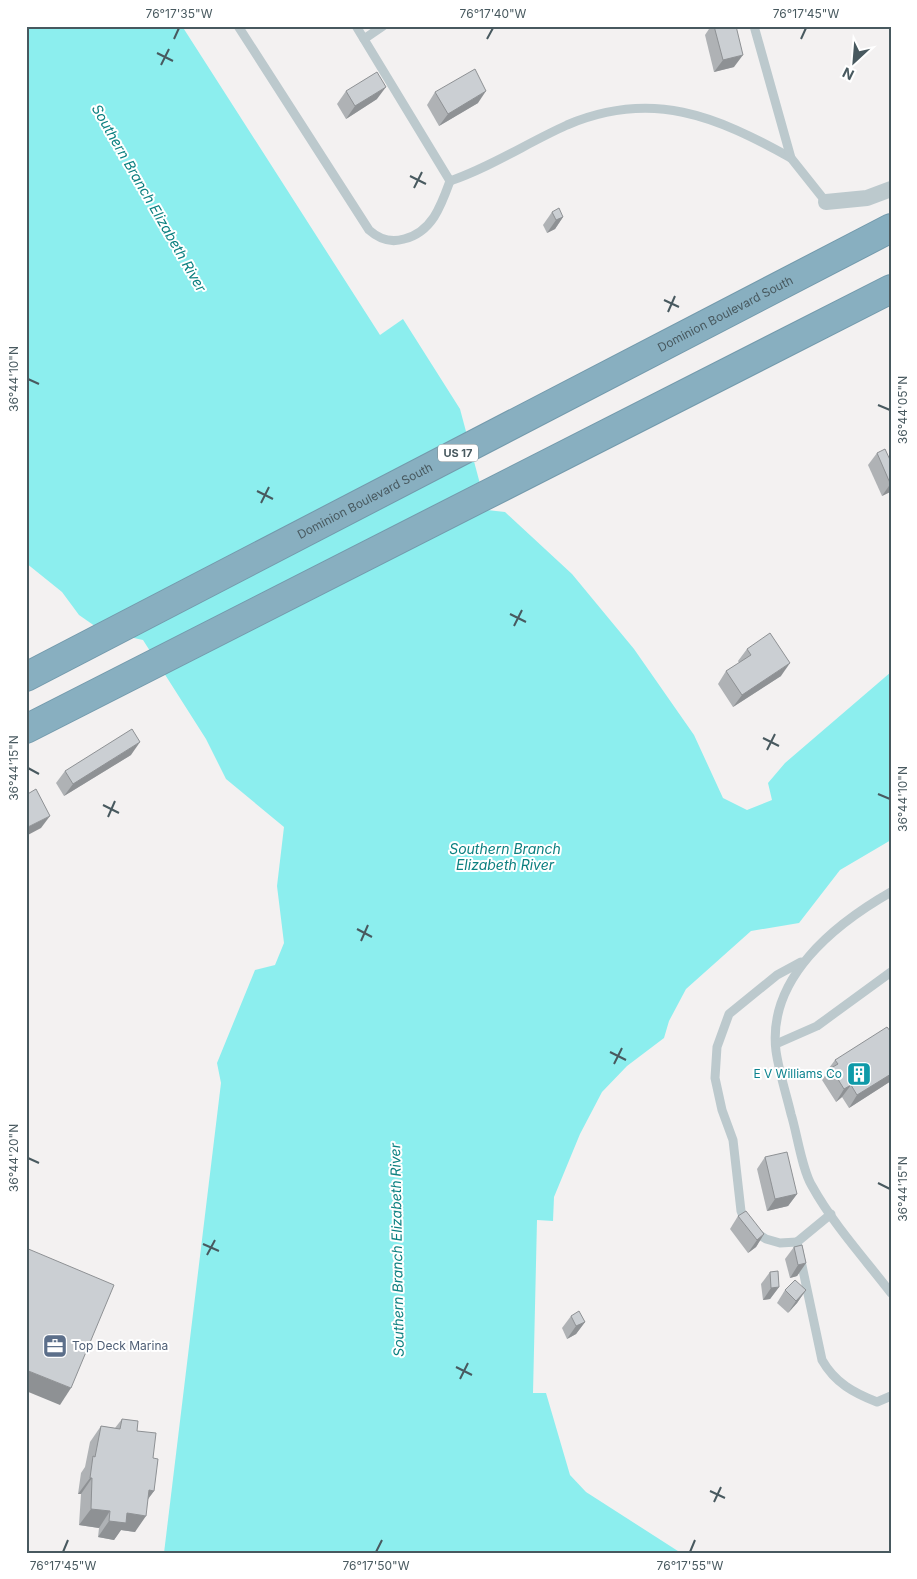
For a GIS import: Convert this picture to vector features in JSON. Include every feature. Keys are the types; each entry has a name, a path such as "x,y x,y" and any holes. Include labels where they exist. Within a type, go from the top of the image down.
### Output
{"highway":[{"name":"Dominion Boulevard South","path":"26,677 891,228"},
{"path":"26,729 891,289"}],"street":[{"path":"826,202 867,198 891,188"}],"lane":[{"path":"238,26 369,230 379,238 397,241 416,236 422,232 441,206 450,181"},
{"path":"356,26 450,181"},
{"path":"364,39 383,26"},
{"path":"754,26 791,158"},
{"path":"450,181 468,175 568,125 606,113 635,109 668,109 722,122 791,158 826,202"},
{"path":"891,892 826,939 803,961 788,984 780,1007 776,1044 790,1110 810,1184 891,1293"},
{"path":"803,961 777,975 730,1014 717,1047 715,1078 722,1110 733,1140 741,1211 748,1228 766,1240 780,1243 797,1242 831,1214"},
{"path":"776,1044 817,1026 891,972"},
{"path":"797,1242 822,1360 827,1369 848,1390 859,1395 877,1402 891,1396"}],"water":[{"name":"Southern Branch Elizabeth River","path":"26,26 182,26 380,335 403,319 460,409 487,510 505,512 572,574 634,649 694,735 723,798 747,810 772,800 768,783 785,763 891,672 891,840 840,870 799,923 751,931 686,989 669,1021 664,1038 627,1066 602,1092 580,1134 554,1197 553,1221 537,1220 533,1393 546,1393 570,1475 586,1492 681,1553 164,1553 221,1083 217,1063 255,970 275,965 284,943 277,886 284,827 226,779 206,739 143,640 102,631 79,615 62,592 26,563"}],"pier":[{"path":"215,1107 217,1108 177,1434 175,1433"}],"building":[{"path":"714,26 736,26 743,55 723,60"},
{"path":"475,69 486,91 448,114 435,92"},
{"path":"377,72 386,87 355,106 346,91"},
{"path":"559,208 563,217 556,220 552,212"},
{"path":"885,449 891,462 890,483 877,453"},
{"path":"770,633 790,663 742,695 726,671 751,655 747,649"},
{"path":"132,729 140,742 73,784 65,771"},
{"path":"36,789 50,816 26,828 26,795"},
{"name":"E V Williams Co","path":"887,1027 891,1032 891,1074 857,1095 851,1085 844,1089 831,1068 838,1064 835,1060"},
{"path":"787,1152 797,1194 775,1199 765,1157"},
{"path":"746,1211 764,1234 757,1240 738,1216"},
{"path":"802,1245 806,1263 798,1265 794,1247"},
{"name":"Top Deck Marina","path":"26,1248 114,1285 71,1388 26,1370"},
{"path":"778,1271 779,1287 771,1288 770,1272"},
{"path":"795,1280 806,1290 796,1301 785,1290"},
{"path":"579,1311 585,1322 576,1326 571,1316"},
{"path":"122,1419 138,1421 137,1431 156,1433 153,1458 158,1459 154,1491 149,1490 146,1516 127,1513 126,1523 109,1521 110,1511 91,1509 92,1478 90,1478 93,1456 95,1457 101,1426 120,1429"}],"place":[{"name":"E V Williams Co","path":"859,1074"},
{"name":"Top Deck Marina","path":"55,1346"}]}
